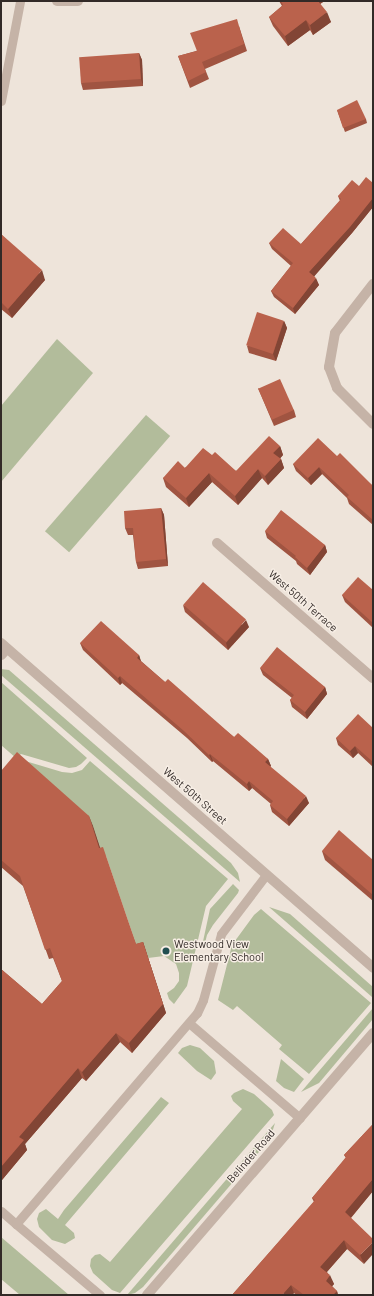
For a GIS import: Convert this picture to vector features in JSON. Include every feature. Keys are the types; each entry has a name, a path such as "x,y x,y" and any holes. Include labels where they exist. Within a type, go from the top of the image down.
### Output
{"street":[{"path":"57,1 78,1"},
{"path":"373,284 335,333 329,367 337,388 373,424"},
{"name":"West 50th Terrace","path":"217,543 373,678"},
{"name":"West 50th Street","path":"3,649 266,874 373,968"},
{"name":"Belinder Road","path":"147,1295 373,1033"}],"lane":[{"path":"1,101 20,1"},
{"path":"16,1224 197,1013 203,1000 221,934 266,874"},
{"path":"189,1023 300,1118"},
{"path":"1,1211 100,1295"}],"green space":[{"path":"57,339 93,373 1,482 1,406"},
{"path":"146,415 170,436 69,552 45,531"},
{"path":"1,669 9,670 231,863 238,873 240,882 1,675"},
{"path":"1,682 87,758 76,767 69,768 21,754 16,758 1,745"},
{"path":"22,760 62,772 72,773 82,770 90,761 228,879 206,906 187,986 174,1004 169,999 167,993 174,988 179,981 179,973 176,964 164,956 148,958 146,952 139,953 106,856"},
{"path":"233,884 239,890 238,893 213,925 207,935 204,947 202,946 210,909"},
{"path":"269,907 290,914 373,987 372,997"},
{"path":"261,909 371,1003 309,1074 279,1049 282,1045 237,1006 233,1010 218,1000 232,945 254,915"},
{"path":"373,1008 373,1019 319,1083 301,1092"},
{"path":"190,1045 200,1048 214,1061 216,1073 211,1080 197,1071 178,1053 182,1048"},
{"path":"281,1059 304,1079 294,1092 284,1088 276,1081"},
{"path":"243,1089 254,1094 272,1110 274,1115 120,1293 112,1290 93,1273 90,1266 91,1259 95,1255 100,1254 110,1262 242,1109 233,1101 231,1096"},
{"path":"161,1097 169,1103 65,1225 74,1233 75,1238 65,1244 52,1240 39,1227 37,1219 39,1213 46,1209 58,1219 64,1210"},
{"path":"275,1123 270,1139 143,1287 135,1293 127,1295"},
{"path":"1,1237 69,1295 20,1295 1,1279"}],"building":[{"path":"281,1 318,1 327,12 310,25 306,20 285,36 269,17 283,5"},
{"path":"237,19 244,44 202,62 206,72 188,81 178,56 197,51 190,33"},
{"path":"139,53 141,79 81,83 79,57"},
{"path":"357,100 366,119 343,128 337,110"},
{"path":"366,177 373,183 373,198 350,227 309,272 316,278 293,308 271,291 293,263 269,243 283,228 301,244 341,199 338,196 352,180 359,186"},
{"path":"1,234 42,270 8,309 1,302"},
{"path":"257,312 284,321 273,354 246,345"},
{"path":"280,379 294,410 272,420 258,389"},
{"path":"269,436 280,446 273,453 281,459 265,476 258,469 235,496 209,473 186,498 163,478 178,461 185,468 203,448 212,455 215,452 236,471"},
{"path":"318,438 337,456 340,453 373,486 373,520 347,497 349,495 319,467 308,478 293,464"},
{"path":"161,508 166,559 136,562 133,528 125,528 124,511"},
{"path":"281,510 325,545 307,568 295,557 296,556 265,531"},
{"path":"358,577 373,590 373,623 342,595"},
{"path":"203,582 246,619 226,642 183,605"},
{"path":"101,621 139,655 137,658 165,682 168,679 234,737 238,733 268,759 265,762 306,796 287,819 270,805 273,801 249,781 247,784 210,754 209,755 184,731 120,676 118,678 80,643"},
{"path":"277,647 325,687 305,712 290,700 294,695 260,668"},
{"path":"358,714 373,728 373,762 355,746 350,751 336,738"},
{"path":"17,752 89,816 99,848 103,847 136,944 143,942 163,1004 129,1043 116,1033 82,1072 78,1068 19,1137 24,1140 1,1167 1,969 42,1004 62,981 50,948 45,950 20,876 1,860 1,771"},
{"path":"339,830 373,860 373,895 322,851"},
{"path":"373,1124 373,1181 372,1180 345,1212 373,1239 373,1242 360,1255 344,1240 320,1267 330,1275 326,1281 337,1291 333,1295 304,1295 291,1285 282,1295 232,1295 315,1200 312,1198 346,1157 344,1155"}],"place":[{"name":"Westwood View Elementary School","path":"166,951"}]}
